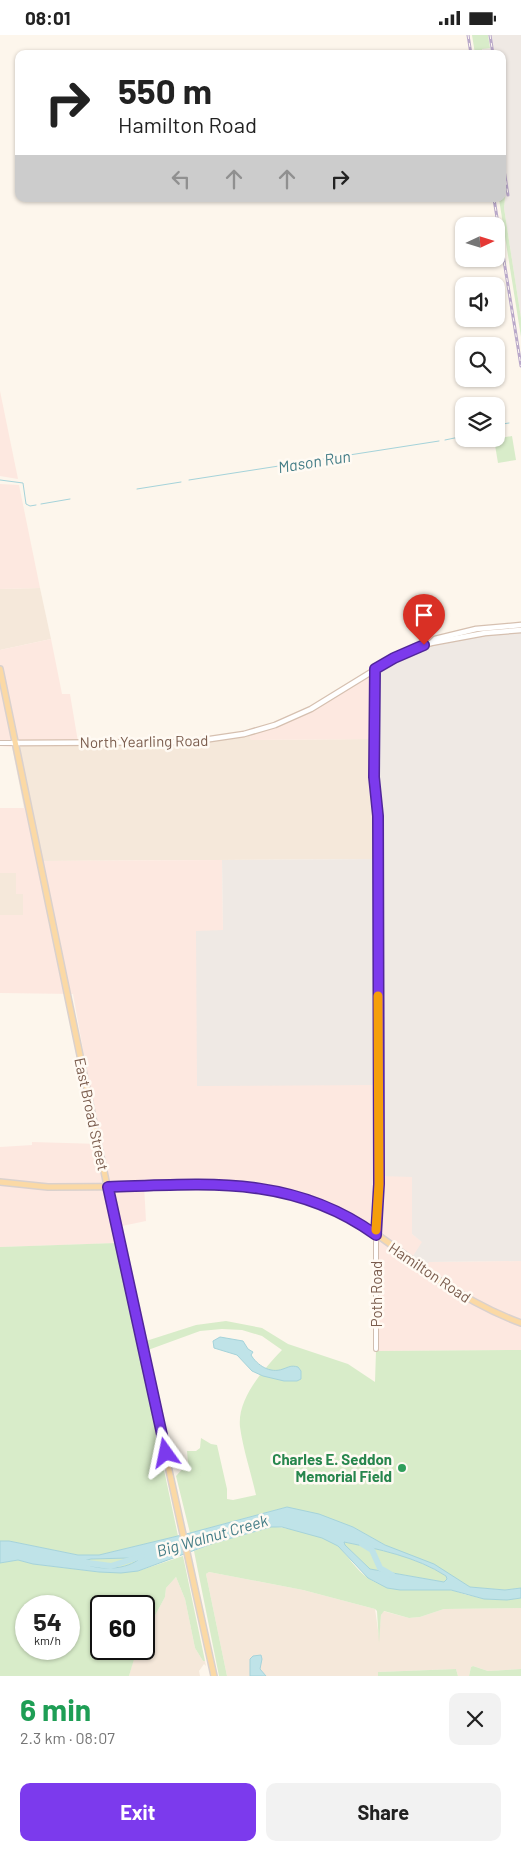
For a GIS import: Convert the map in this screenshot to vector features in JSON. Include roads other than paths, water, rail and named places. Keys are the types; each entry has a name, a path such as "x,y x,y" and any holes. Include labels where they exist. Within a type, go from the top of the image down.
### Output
{"main road":[{"name":"North Yearling Road","path":"15,743 190,742 234,736 269,727 299,715 326,701 375,669 442,636 476,629 521,625"},
{"name":"North Yearling Road","path":"430,643 479,633 521,630"},
{"name":"East Broad Street","path":"0,669 108,1187 214,1676"},
{"name":"Hamilton Road","path":"0,1182 35,1186 238,1186 278,1190 301,1196 353,1219 456,1291 476,1303 521,1323"}],"street":[{"name":"Poth Road","path":"375,669 374,777 378,816 379,1184 376,1235 376,1349"},
{"path":"0,743 15,743"}],"water":[{"path":"220,1337 243,1341 248,1349 253,1352 251,1355 254,1359 264,1368 278,1370 292,1366 298,1367 301,1371 301,1379 297,1381 284,1381 252,1371 237,1355 214,1348 213,1341"},
{"path":"287,1507 319,1514 353,1527 385,1545 434,1564 470,1587 505,1590 521,1588 521,1598 507,1600 484,1599 451,1590 400,1590 387,1588 368,1578 338,1546 322,1538 282,1527 271,1527 214,1543 138,1571 121,1573 99,1572 33,1564 18,1560 0,1563 0,1541 9,1541 78,1555 99,1555","holes":["344,1542 410,1559 435,1569 446,1576 447,1579 444,1582 370,1569","136,1558 138,1560 132,1564 117,1568 94,1567 80,1562 91,1559"]},
{"path":"261,1655 260,1669 266,1676 250,1676 250,1659 253,1656"}],"waterway":[{"name":"Mason Run","path":"505,424 509,423"},
{"name":"Mason Run","path":"445,440 455,438"},
{"name":"Mason Run","path":"189,480 439,441"},
{"name":"Mason Run","path":"0,480 23,483 26,504 30,506 36,505"},
{"name":"Mason Run","path":"137,489 181,482"},
{"name":"Mason Run","path":"41,504 70,499"},
{"name":"Big Walnut Creek","path":"362,1544 372,1550 380,1568 392,1575"},
{"name":"Big Walnut Creek","path":"73,1561 111,1566 142,1556"}],"railway":[{"path":"468,35 470,50"},
{"path":"490,35 492,50"},
{"path":"506,182 508,195"},
{"path":"494,202 521,366"}],"place":[{"name":"Charles E. Seddon Memorial Field","path":"402,1468"}]}
